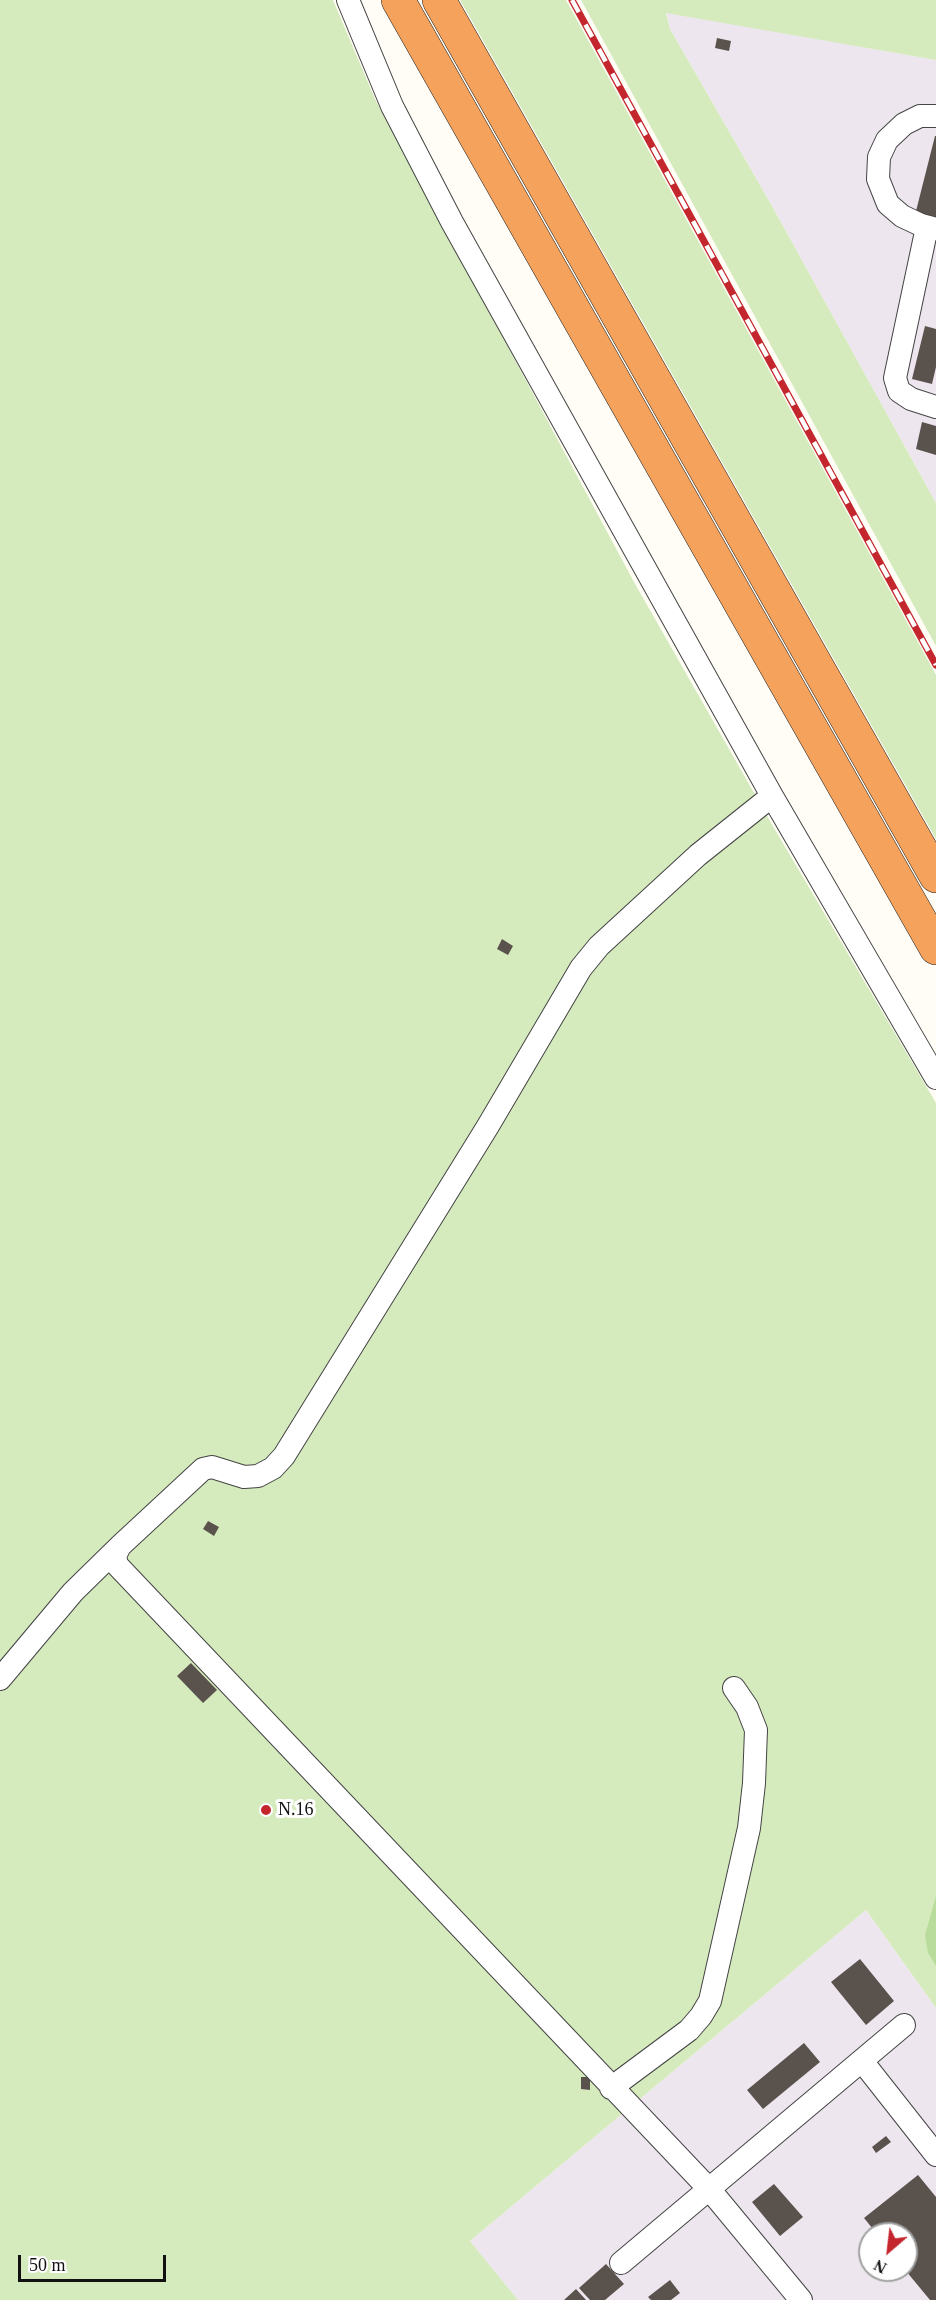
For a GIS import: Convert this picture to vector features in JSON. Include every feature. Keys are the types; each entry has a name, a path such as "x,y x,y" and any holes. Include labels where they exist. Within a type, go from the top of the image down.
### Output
{"highway":[{"path":"398,0 936,948"},
{"path":"439,0 936,876"}],"street":[{"path":"348,0 392,106 452,222 772,796 936,1078"},
{"path":"936,116 920,116 904,124 887,140 879,157 878,179 888,204 902,216 932,228 895,378 899,391 911,399 936,407"},
{"path":"0,1679 73,1592 203,1469 213,1467 244,1477 258,1476 273,1468 284,1456 488,1126 581,968 599,946 698,855 772,796"},
{"path":"120,1546 115,1556 117,1565 710,2190 801,2300"},
{"path":"612,2088 689,2030 710,2001 749,1828 754,1783 756,1730 747,1707 734,1688"},
{"path":"621,2263 904,2025"},
{"path":"862,2061 936,2154"}],"shaded area":[{"path":"666,12 936,60 936,503 772,206 670,29"},
{"path":"866,1910 936,2008 936,2300 518,2300 470,2241"}],"green space":[{"path":"0,0 333,0 375,99 634,582 774,828 936,1103 936,2008 866,1910 470,2241 518,2300 0,2300"},
{"path":"460,0 566,0 936,675 936,839"},
{"path":"581,0 936,0 936,60 666,13 670,29 772,206 936,503 936,646"},
{"path":"936,1896 936,1966 928,1953 925,1935"}],"building":[{"path":"717,38 731,41 729,51 715,48"},
{"path":"936,136 936,220 915,215"},
{"path":"925,326 936,329 936,367 932,384 912,379"},
{"path":"922,422 936,426 936,455 916,449"},
{"path":"502,939 513,946 508,955 497,949"},
{"path":"208,1521 219,1527 214,1536 203,1529"},
{"path":"191,1663 217,1690 203,1703 177,1676"},
{"path":"860,1959 894,2001 866,2025 831,1982"},
{"path":"804,2043 820,2062 763,2109 747,2090"},
{"path":"581,2077 590,2077 590,2090 581,2089"},
{"path":"886,2136 891,2142 876,2153 872,2147"},
{"path":"918,2175 936,2197 936,2300 930,2300 915,2282 918,2282 918,2222 867,2222 864,2218"},
{"path":"774,2184 803,2217 780,2236 752,2202"},
{"path":"606,2264 624,2284 605,2300 590,2300 579,2288"},
{"path":"670,2280 680,2293 671,2300 651,2300 648,2297"},
{"path":"576,2289 586,2300 564,2300"}],"railway":[{"path":"572,0 936,665"}],"place":[{"name":"N.16","path":"266,1810"}]}
